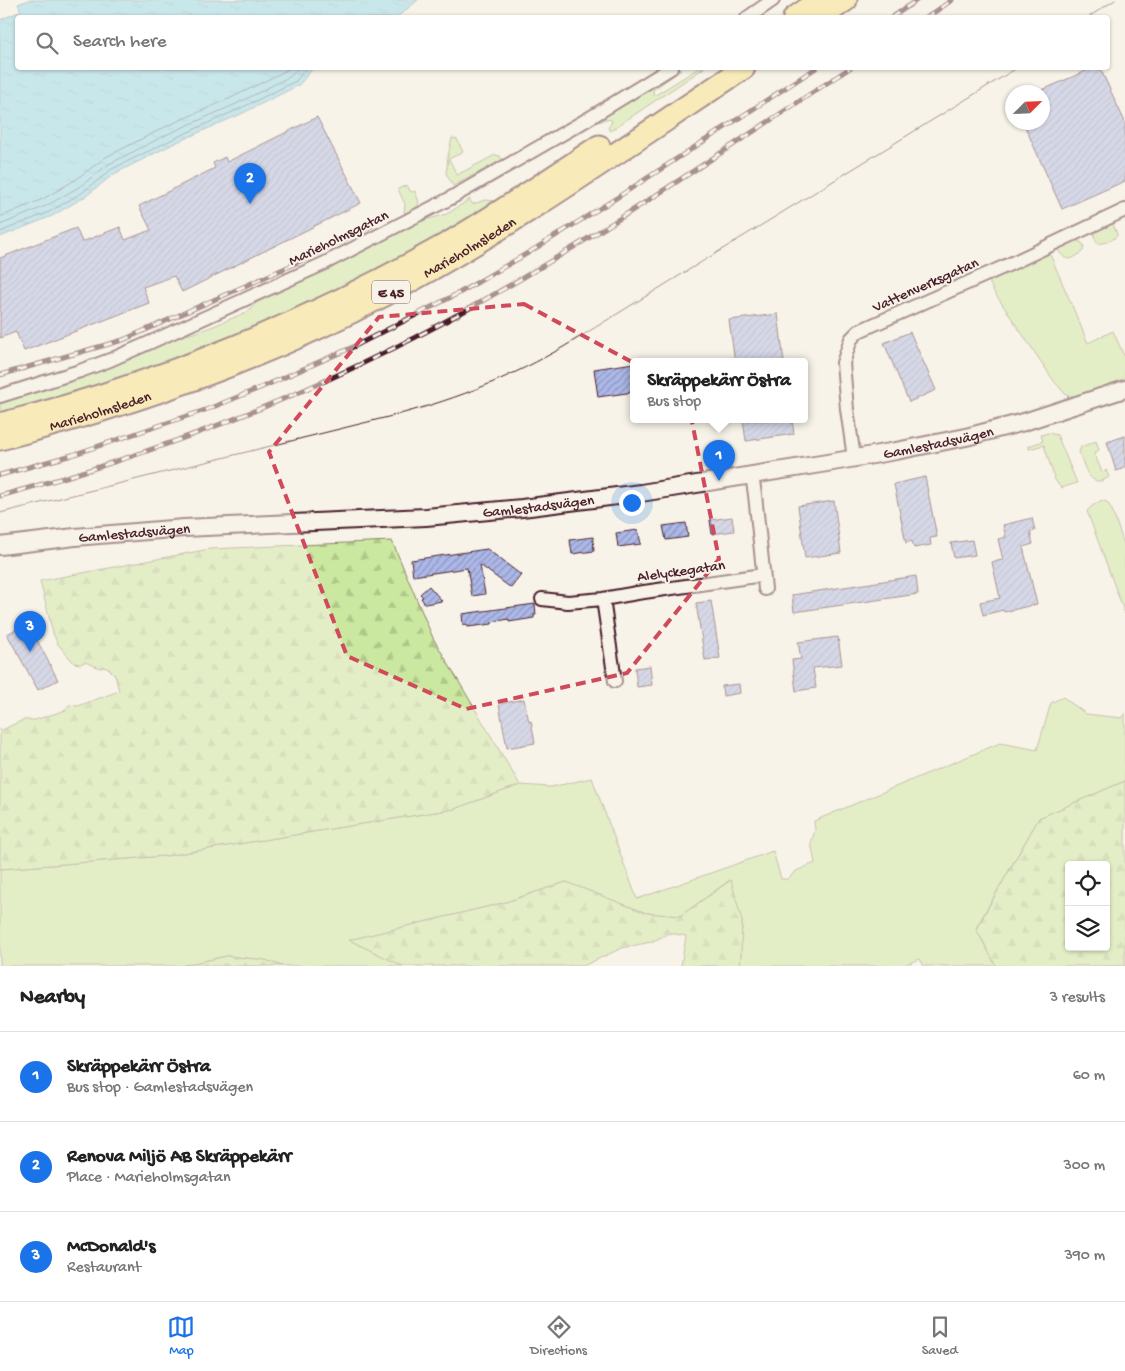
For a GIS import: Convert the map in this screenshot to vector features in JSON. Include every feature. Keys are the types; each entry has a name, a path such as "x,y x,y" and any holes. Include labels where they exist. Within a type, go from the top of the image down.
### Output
{"highway":[{"path":"798,15 820,0"},
{"path":"824,15 846,0"},
{"name":"Marieholmsleden","path":"0,424 74,404 203,360 290,324 370,285 444,245 503,210 715,70"},
{"name":"Marieholmsleden","path":"0,439 100,411 192,380 280,345 384,296 489,236 548,199 741,70"}],"street":[{"path":"751,15 773,0"},
{"name":"Marieholmsgatan","path":"0,396 80,371 118,356 331,260 449,199 588,119 668,70"},
{"name":"Vattenverksgatan","path":"854,458 847,409 844,363 851,340 859,331 1008,265 1125,210"},
{"name":"Gamlestadsvägen","path":"0,546 75,537 193,527 479,513 641,493 854,458 966,437 1024,422 1125,390"},
{"path":"752,475 756,495 765,589"},
{"name":"Alelyckegatan","path":"542,599 568,602 603,599 637,592 763,575"},
{"path":"603,599 615,681"}],"highlighted area":[{"path":"524,304 686,391 719,559 627,673 466,709 347,656 269,452 379,317"}],"green space":[{"path":"677,70 681,70 653,90 654,96 696,70 701,70 610,131 608,128 612,122 611,120 599,121"},
{"path":"452,138 457,139 463,152 449,159 457,175 495,155 500,156 502,160 453,186 446,173"},
{"path":"407,185 410,191 415,191 419,202 417,207 406,213 404,212 405,204 398,189"},
{"path":"470,199 473,204 485,200 495,201 421,249 370,276 194,355 0,415 0,403 96,371 181,335 203,330 247,312 257,302 325,270 418,222 447,214"},
{"path":"1112,222 1117,236 1107,242 1097,243 1094,237 1095,230"},
{"path":"1075,239 1082,243 1083,251 1071,259 1065,258 1057,248"},
{"path":"1049,252 1088,343 1113,331 1125,358 1125,379 1075,396 1066,395 1054,381 994,292 990,280"},
{"path":"1048,433 1057,435 1077,483 1061,488 1055,480 1044,445 1029,449 1029,446 1043,441 1041,435"},
{"path":"1096,441 1099,450 1094,453 1102,472 1106,470 1109,477 1101,481 1092,479 1084,466 1079,452 1081,447"},
{"path":"1102,500 1108,503 1112,510 1125,547 1125,614 1087,511"},
{"path":"392,541 433,638 520,785 454,809 165,856 0,869 0,729 2,730 23,720 35,720 66,710 69,705 78,706 119,691 115,675 109,669 100,668 85,662 80,664 74,663 58,644 53,633 40,581 210,549"},
{"path":"1063,697 1086,714 1121,718 1125,713 1125,781 1039,818 976,928 996,966 924,966 920,959 901,966 740,966 742,921 730,880 680,916 646,913 566,882 503,903 350,940 403,966 282,966 265,960 227,956 180,966 0,966 0,869 165,856 454,809 520,785 551,787 592,778 637,899 773,851 781,879 788,879 796,871 815,863 811,843 815,830 814,821 1000,743 1037,750 1051,703"},
{"path":"1125,781 1125,966 996,966 976,929 1039,818"},
{"path":"731,880 742,921 740,966 681,966 686,936 670,933 651,942 622,948 583,966 403,966 349,940 503,903 566,882 646,913 680,916"},
{"path":"227,956 265,960 282,966 180,966"}],"water":[{"path":"29,0 418,0 400,15 15,15 15,70 311,70 299,85 114,174 86,196 52,216 0,237 0,20 21,11 18,4"}],"building":[{"path":"1088,70 1101,70 1125,122 1125,181 1062,209 1027,130 1050,130 1050,87"},
{"path":"317,117 361,203 182,292 174,276 143,287 149,303 24,351 16,332 0,338 0,258 76,228 82,242 120,227 125,240 151,230 139,206 215,168 213,163 225,157 227,162"},
{"path":"778,314 784,358 734,358 729,320"},
{"path":"910,332 936,390 909,402 884,343"},
{"path":"630,364 630,393 598,397 594,369"},
{"path":"743,423 792,423 794,434 746,441"},
{"path":"1125,436 1125,468 1116,471 1107,442"},
{"path":"925,477 937,537 930,538 931,545 914,548 912,541 906,543 894,484"},
{"path":"834,501 841,553 805,558 798,506"},
{"path":"732,517 734,531 712,534 710,520"},
{"path":"1032,518 1035,531 1030,532 1033,544 1023,547 1037,604 983,615 980,602 1000,598 992,562 1003,560 998,539 1006,537 1003,525"},
{"path":"686,523 688,537 666,540 663,526"},
{"path":"638,530 641,544 618,547 616,533"},
{"path":"593,537 594,551 572,554 570,540"},
{"path":"972,540 975,555 954,558 951,543"},
{"path":"487,549 521,575 511,588 480,565 485,594 472,596 467,568 413,576 411,560"},
{"path":"916,576 918,594 794,612 792,595"},
{"path":"429,586 442,601 425,604 420,594"},
{"path":"711,601 720,658 705,660 696,603"},
{"path":"535,604 536,615 534,615 534,618 509,622 509,619 492,622 492,624 468,627 467,624 463,625 462,614"},
{"path":"28,623 58,680 38,690 7,634"},
{"path":"838,637 842,665 813,668 816,688 796,691 792,660 801,659 798,642"},
{"path":"650,666 652,685 637,687 635,668"},
{"path":"739,684 740,693 723,696 722,686"},
{"path":"524,699 535,743 507,748 499,704"}],"tram line":[{"path":"1092,15 1115,0"},
{"path":"0,513 400,414 485,386 565,346 1014,70"}],"railway":[{"path":"895,15 917,0"},
{"path":"930,15 952,0"},
{"path":"0,475 72,455 208,409 353,347 459,293 528,253 618,197 813,70"},
{"path":"0,496 121,460 240,417 356,367 412,339 566,252 847,70"},
{"path":"0,375 123,340 290,266 371,226"}],"place":[{"name":"Renova Miljö AB Skräppekärr","path":"250,204"},
{"name":"Skräppekärr Östra","path":"719,481"},
{"name":"McDonald's","path":"30,652"}]}
